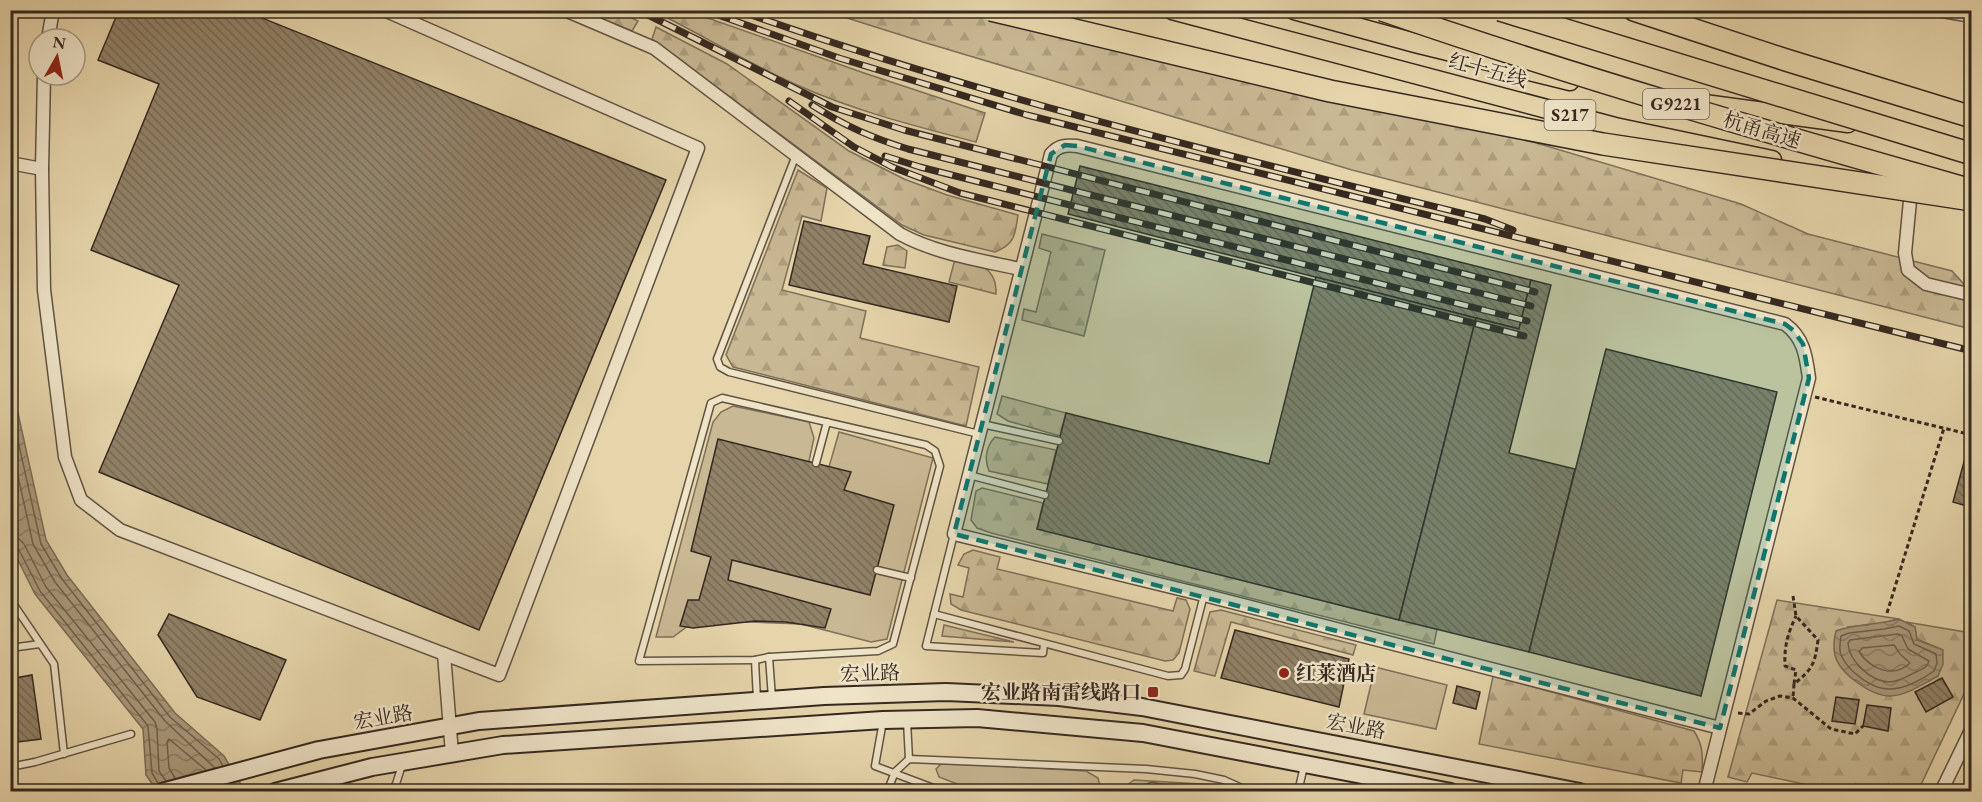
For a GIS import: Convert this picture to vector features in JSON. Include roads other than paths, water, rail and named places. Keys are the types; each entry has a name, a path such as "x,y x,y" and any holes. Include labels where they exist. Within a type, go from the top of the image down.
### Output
{"highway":[{"path":"991,10 1330,91 1603,144 1971,202"},
{"name":"杭甬高速","path":"1382,10 1449,34 1743,125 1971,190"},
{"name":"杭甬高速","path":"1500,10 1971,154"},
{"path":"1634,10 1797,64 1971,117"}],"main road":[{"name":"红十五线","path":"1172,10 1615,127 1971,202"},
{"name":"红十五线","path":"1294,10 1430,47 1619,93 1942,136 1971,143"}],"street":[{"path":"50,27 54,10"},
{"path":"44,87 42,169 44,290 65,456 81,500 120,530 499,675 698,148 384,10"},
{"path":"565,10 654,48 900,234 917,243 1020,269"},
{"path":"1937,10 1971,16"},
{"path":"1704,792 1809,378 1803,344 1793,330 1785,324 1077,146 1065,145 1057,148 1051,154 954,534 1204,595 1720,728"},
{"path":"10,163 42,169"},
{"path":"1911,190 1905,253 1908,270 1926,284 1971,295"},
{"path":"444,654 452,754"},
{"name":"宏业路","path":"162,792 319,750 479,721 824,696 946,692 1059,697 1142,708 1580,792"},
{"path":"275,792 372,767 502,745 883,720 977,718 1143,733 1451,792"},
{"path":"1941,792 1971,728"}],"lane":[{"path":"796,154 717,359 720,367 729,372 980,429 1059,441"},
{"path":"722,398 827,422 926,445 935,451 940,466 893,644 878,651 769,657 755,660 639,661 711,403 722,398"},
{"path":"816,464 827,422"},
{"path":"969,475 1045,495"},
{"path":"954,534 926,646 1042,653 1044,644"},
{"path":"877,570 911,578"},
{"path":"934,614 1168,676 1181,675 1185,669 1204,595"},
{"path":"10,599 54,664 64,754"},
{"path":"10,648 40,644"},
{"path":"765,700 769,657"},
{"path":"755,660 765,700"},
{"path":"883,720 875,766 945,792"},
{"path":"907,720 909,759"},
{"path":"10,767 131,734"},
{"path":"887,792 895,772 909,759 1156,770 1224,780 1251,792"},
{"path":"391,792 403,762"},
{"path":"1298,792 1304,763"},
{"path":"1135,792 1152,786 1179,792"}],"water":[{"path":"10,377 46,540 67,575 175,713 224,756 245,791 157,791 146,775 143,729 35,594 11,546"},
{"path":"1899,619 1915,627 1917,640 1943,650 1943,664 1938,676 1915,689 1902,694 1882,695 1865,688 1843,669 1835,655 1835,634 1836,631 1844,629"}],"railway":[{"path":"638,10 832,107 904,130 1535,292"},
{"path":"704,10 839,58 1027,115 1972,351"},
{"path":"737,10 922,71 1015,98 1202,149 1485,219 1513,230"},
{"path":"789,101 854,147 892,167 960,193 1524,336"},
{"path":"812,105 858,130 908,149 1531,306"},
{"path":"885,156 920,167 1527,321"}],"place":[{"name":"红莱酒店","path":"1284,673"},
{"name":"宏业路南雷线路口","path":"1153,692"}]}
